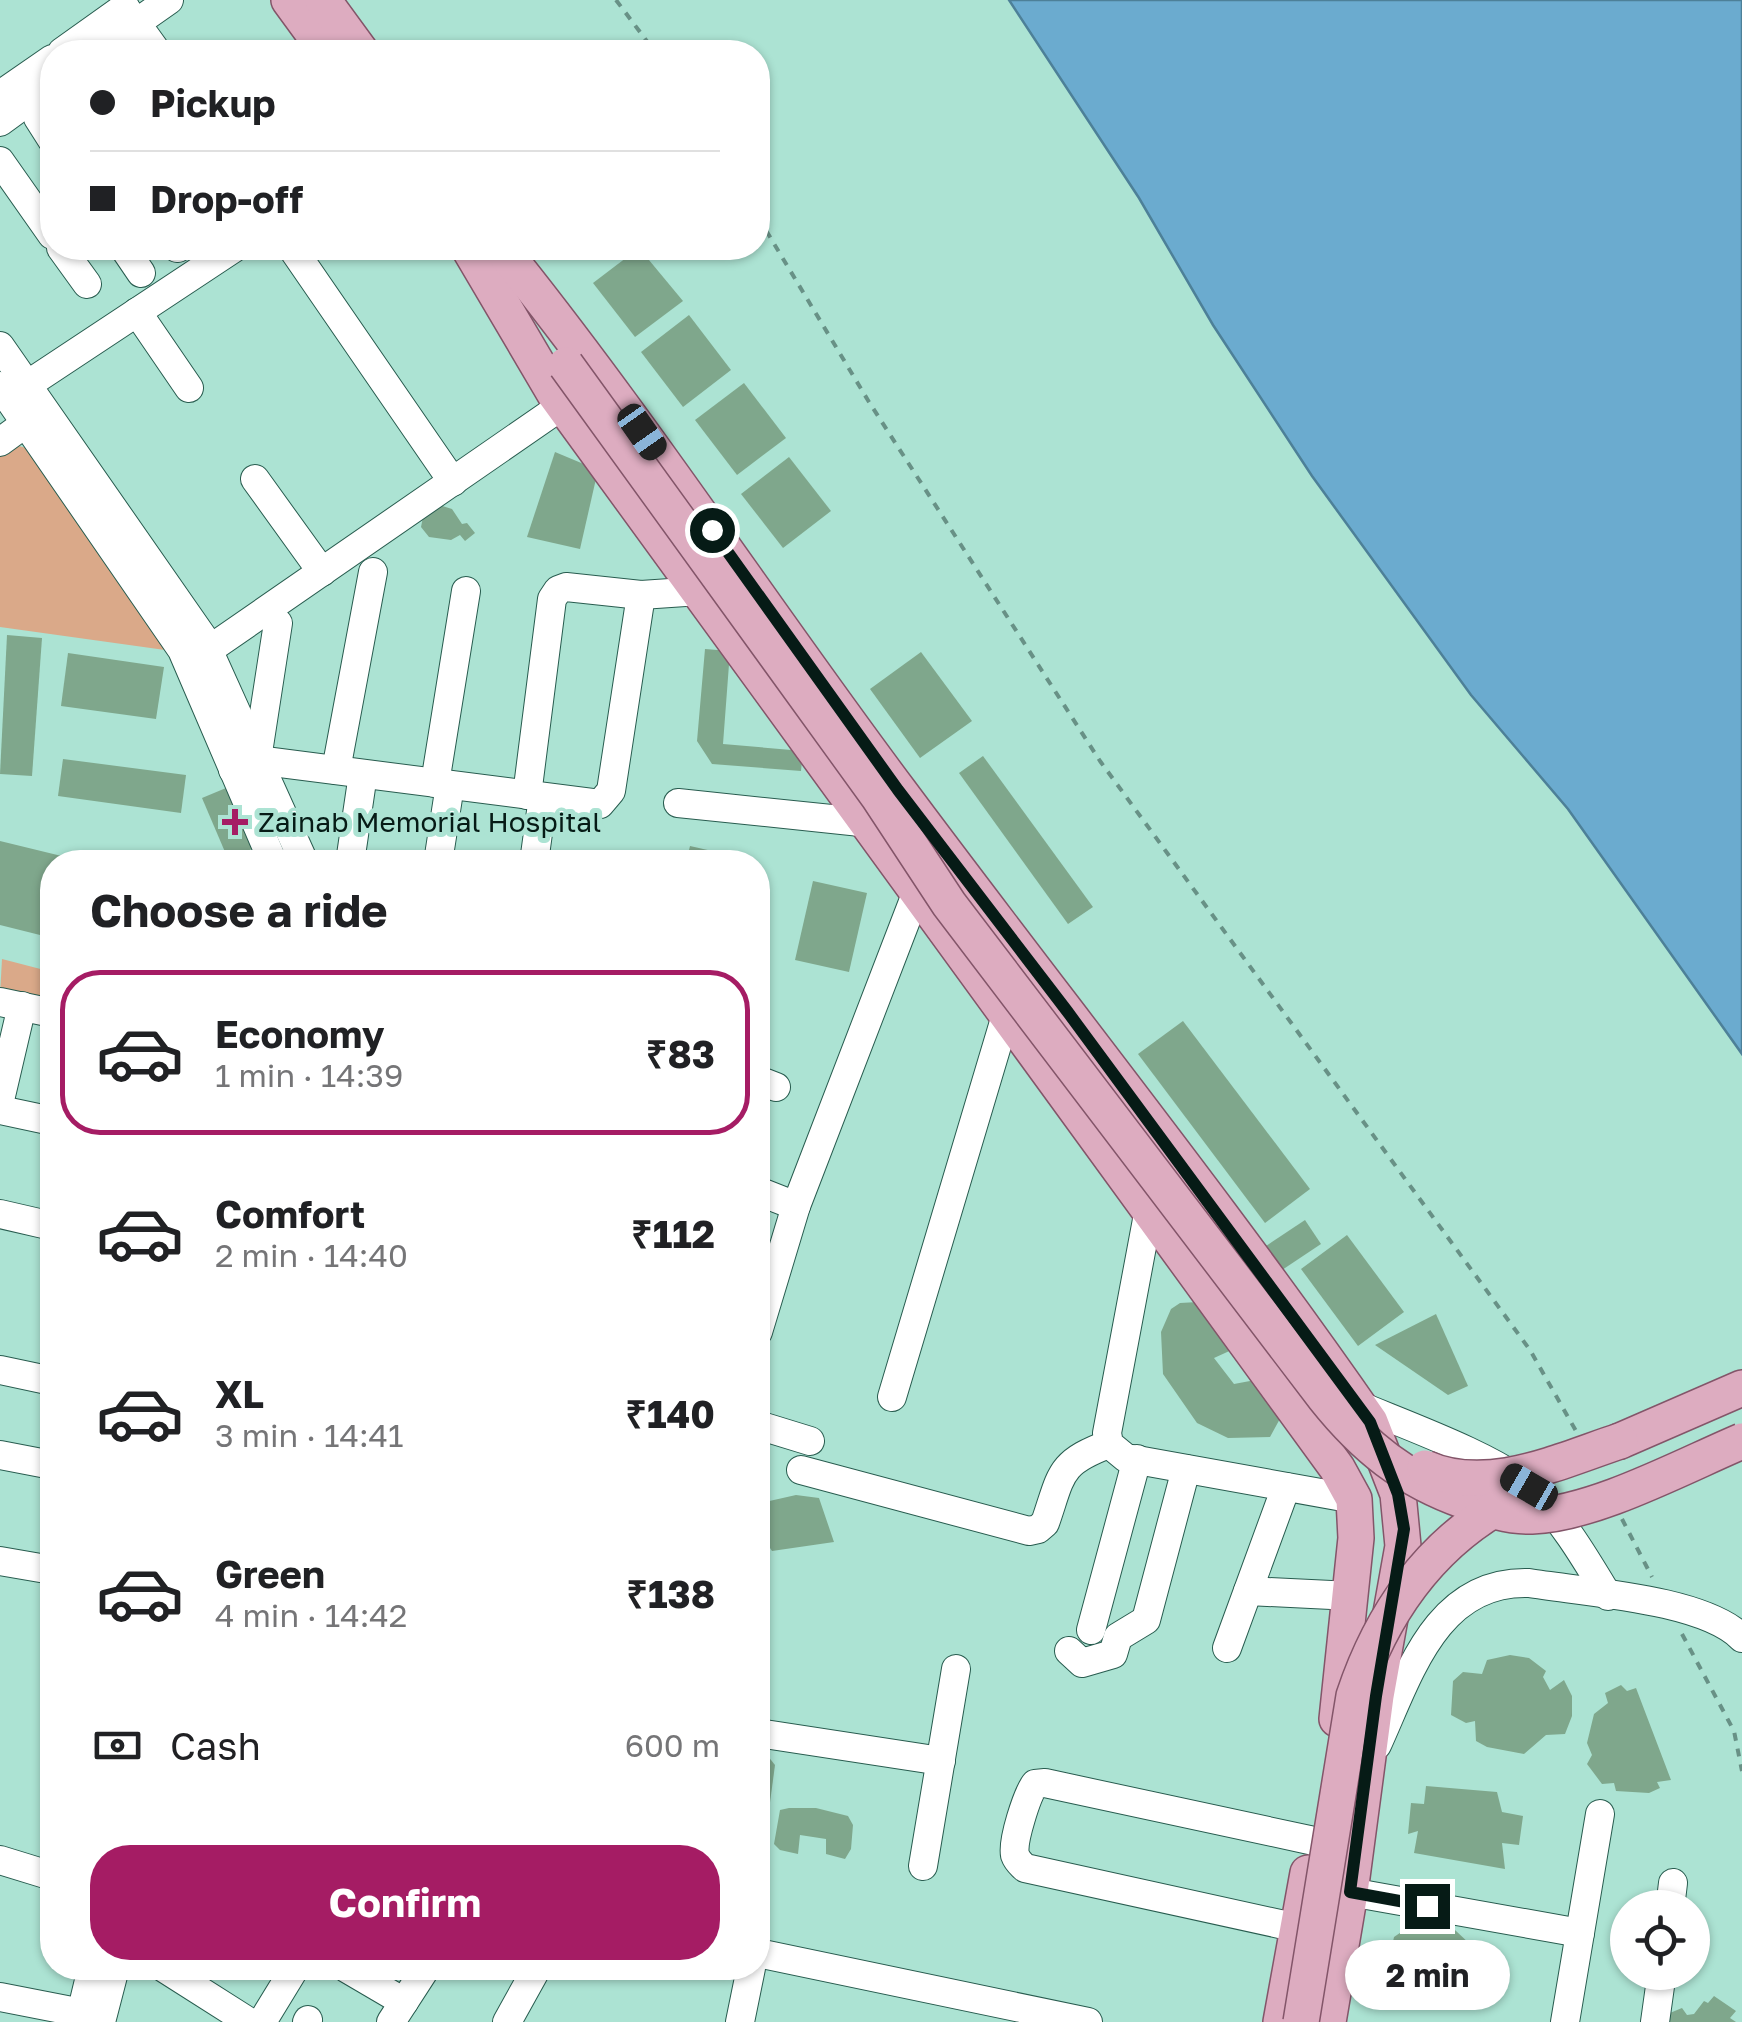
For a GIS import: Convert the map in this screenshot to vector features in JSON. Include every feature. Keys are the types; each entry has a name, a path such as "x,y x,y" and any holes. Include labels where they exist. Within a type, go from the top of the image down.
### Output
{"main road":[{"path":"289,0 318,40"},
{"path":"324,0 352,40"},
{"path":"476,260 700,591 1337,1468 1354,1499 1356,1538 1341,1697 1281,2022"},
{"path":"511,260 583,349 908,804 1067,1011 1370,1422 1398,1494 1404,1529 1328,2022"},
{"path":"561,388 878,796 949,904 1333,1408 1396,1470 1472,1504 1530,1516 1584,1505 1742,1441"},
{"path":"866,819 908,804"},
{"path":"908,804 922,845 1363,1425 1399,1456 1432,1471 1488,1479 1620,1453"},
{"path":"1316,2022 1372,1690 1412,1605 1436,1576 1490,1531 1620,1453 1742,1388"},
{"path":"1301,2022 1354,1696 1375,1641 1416,1576 1477,1518 1620,1453 1742,1413"}],"street":[{"path":"90,40 132,10 169,0"},
{"path":"106,40 132,10"},
{"path":"132,10 150,40"},
{"path":"0,95 40,73"},
{"path":"0,122 40,80"},
{"path":"0,161 40,219"},
{"path":"69,260 86,284"},
{"path":"132,260 141,272"},
{"path":"14,385 216,260"},
{"path":"300,260 448,476"},
{"path":"137,312 188,388"},
{"path":"0,346 26,423 195,650"},
{"path":"14,385 195,650 245,765 270,850"},
{"path":"195,650 448,476 561,388"},
{"path":"0,442 26,423"},
{"path":"254,479 317,565"},
{"path":"350,850 350,772 372,572"},
{"path":"534,850 535,796 552,599 566,586 640,595 700,591"},
{"path":"439,850 442,784 466,591"},
{"path":"245,765 350,772 600,804 606,800 640,595"},
{"path":"278,623 245,765 297,850"},
{"path":"678,803 866,819"},
{"path":"770,1292 796,1206 918,889"},
{"path":"0,1100 11,1004 40,1010"},
{"path":"892,1397 1007,1012"},
{"path":"0,1110 40,1119"},
{"path":"770,1195 796,1206"},
{"path":"1150,1209 1107,1433 1109,1444 1115,1452 1137,1460 1354,1499"},
{"path":"0,1214 40,1223"},
{"path":"0,1370 40,1378"},
{"path":"1358,1405 1486,1461 1529,1487 1574,1539 1608,1596"},
{"path":"770,1429 810,1441"},
{"path":"801,1470 1029,1531 1045,1522 1070,1462 1109,1444"},
{"path":"0,1455 40,1463"},
{"path":"1090,1630 1137,1460"},
{"path":"1069,1651 1082,1663 1113,1654 1118,1637 1146,1620 1186,1468"},
{"path":"1227,1648 1286,1487"},
{"path":"0,1560 40,1568"},
{"path":"1368,1767 1418,1656 1448,1614 1468,1597 1506,1582 1667,1606 1714,1618 1742,1638"},
{"path":"1248,1591 1352,1596"},
{"path":"924,1866 956,1669"},
{"path":"770,1736 941,1762"},
{"path":"1298,1928 1025,1868 1018,1861 1015,1847 1029,1792 1035,1784 1045,1782 1314,1841"},
{"path":"1565,2022 1600,1814"},
{"path":"11,1863 40,1867"},
{"path":"11,1863 40,1872"},
{"path":"1350,1892 1580,1934"},
{"path":"770,1956 1088,2022"},
{"path":"87,2019 91,1980"},
{"path":"87,2019 109,1980"},
{"path":"183,1980 249,2022"},
{"path":"262,2022 288,1980"},
{"path":"360,1980 398,2012 418,1980"},
{"path":"507,2022 530,1980"},
{"path":"740,2022 749,1980"},
{"path":"1655,2022 1659,1990"},
{"path":"0,1997 87,2019"}],"path":[{"path":"616,0 646,40"},
{"path":"770,237 869,402 1100,761 1530,1350 1577,1434"},
{"path":"1622,1520 1734,1731 1742,1772"}],"shaded area":[{"path":"15,445 34,450 165,650 0,627 0,456"},
{"path":"2,959 40,969 40,1004 0,995"}],"water":[{"path":"1009,0 1742,0 1742,1054 1568,809 1471,695 1312,476 1213,325 1139,198"}],"building":[{"path":"623,260 649,260 683,301 635,337 593,283"},
{"path":"689,315 731,370 683,407 641,352"},
{"path":"744,383 786,438 737,475 695,420"},
{"path":"555,452 598,470 580,549 527,537"},
{"path":"789,457 831,511 783,548 741,494"},
{"path":"436,504 452,509 462,524 467,523 475,533 465,541 460,535 451,540 429,537 421,527 424,512"},
{"path":"7,635 42,638 32,776 0,774"},
{"path":"705,649 730,651 723,744 803,751 801,771 712,764 697,741"},
{"path":"921,652 972,721 920,758 870,689"},
{"path":"68,653 164,667 156,719 61,706"},
{"path":"983,756 1093,907 1068,924 959,773"},
{"path":"63,759 186,775 181,813 58,796"},
{"path":"226,788 252,849 224,850 202,798"},
{"path":"0,841 40,851 40,935 0,925"},
{"path":"813,881 867,893 849,972 795,960"},
{"path":"1183,1021 1310,1189 1265,1223 1138,1054"},
{"path":"1305,1220 1321,1244 1273,1276 1257,1252"},
{"path":"1347,1235 1404,1312 1358,1346 1301,1269"},
{"path":"1198,1302 1236,1348 1214,1358 1234,1384 1250,1381 1249,1369 1282,1415 1270,1437 1228,1438 1197,1423 1163,1374 1161,1332 1171,1309 1180,1303"},
{"path":"1436,1314 1468,1386 1448,1395 1375,1345"},
{"path":"796,1495 819,1498 834,1542 772,1551 770,1501"},
{"path":"1510,1655 1529,1658 1546,1671 1543,1677 1550,1690 1564,1680 1572,1696 1572,1716 1565,1734 1546,1735 1524,1754 1487,1747 1476,1741 1475,1721 1466,1723 1451,1715 1453,1681 1463,1672 1482,1674 1487,1660"},
{"path":"1621,1685 1627,1691 1636,1688 1671,1780 1657,1782 1660,1788 1649,1793 1616,1791 1614,1783 1602,1784 1587,1764 1592,1755 1587,1743 1594,1714 1608,1703 1605,1693"},
{"path":"770,1759 775,1765 770,1802"},
{"path":"1426,1786 1497,1792 1502,1812 1523,1816 1519,1845 1502,1843 1505,1869 1414,1853 1418,1831 1408,1834 1411,1803 1424,1804"},
{"path":"816,1808 848,1816 853,1825 851,1849 845,1859 826,1854 826,1839 800,1835 798,1854 780,1850 774,1844 780,1810"},
{"path":"1413,1924 1455,1930 1472,1946 1471,1996 1443,2009 1395,2001 1385,1980 1394,1937"},
{"path":"1714,1996 1736,2011 1730,2018 1736,2022 1665,2022 1665,2015 1682,2008 1687,2015 1694,2014"}],"place":[{"name":"Zainab Memorial Hospital","path":"235,822"}],"route":[{"path":"712,530 898,790 1067,1011 1370,1422 1398,1494 1404,1529 1376,1696 1350,1892 1427,1906"}]}
